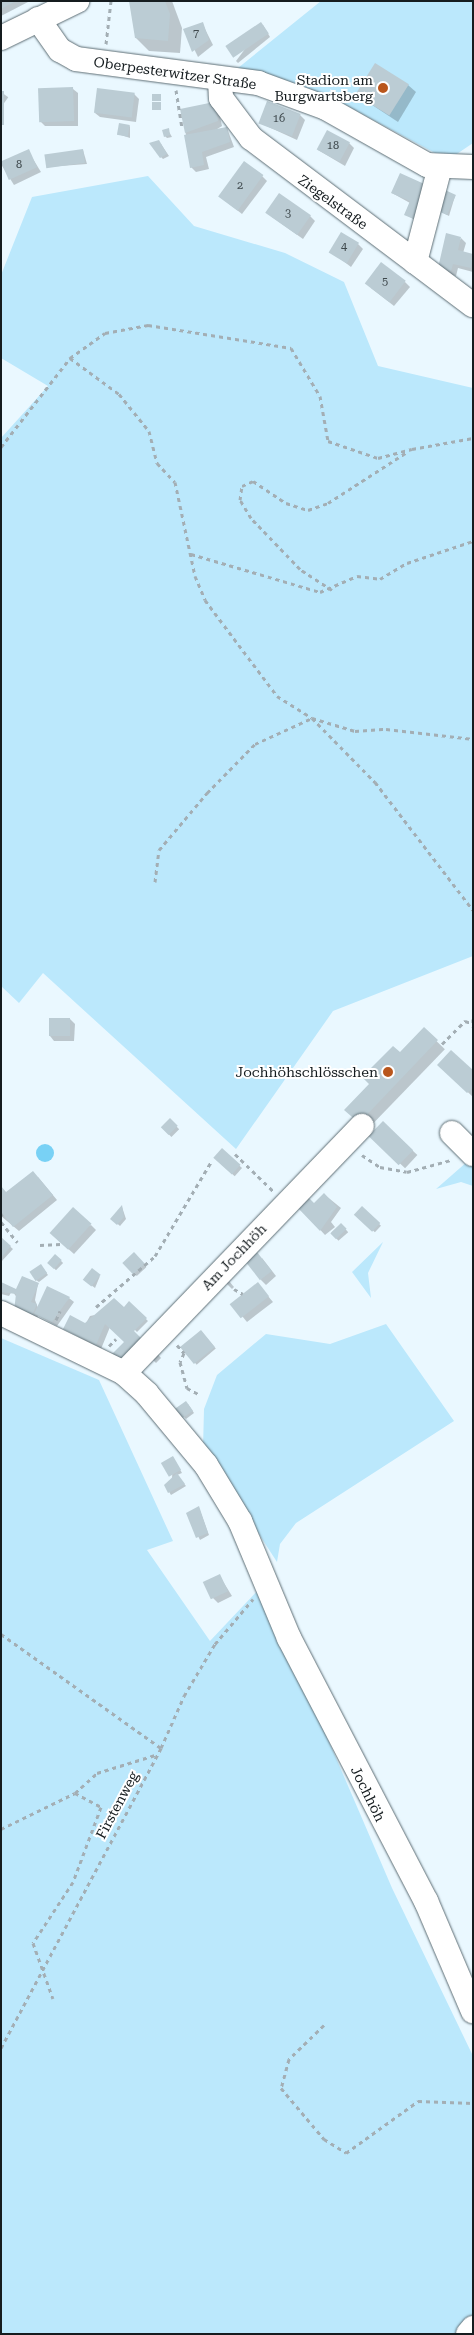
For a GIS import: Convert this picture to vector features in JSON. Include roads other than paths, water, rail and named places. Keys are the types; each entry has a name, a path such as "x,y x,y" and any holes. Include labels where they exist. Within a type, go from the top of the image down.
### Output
{"street":[{"path":"1,38 77,1"},
{"name":"Oberpesterwitzer Straße","path":"38,19 60,50 76,59 220,80 258,83 301,96 401,153 440,168 473,167"},
{"name":"Ziegelstraße","path":"220,80 221,98 251,138 473,305"},
{"path":"415,262 440,168"},
{"name":"Am Jochhöh","path":"124,1373 354,1134"},
{"path":"1,1313 124,1373"},
{"name":"Jochhöh","path":"124,1373 193,1445 238,1518 266,1580 289,1638 426,1901 473,2010"},
{"path":"468,2334 473,2328"}],"water":[{"path":"45,1144 51,1147 54,1153 51,1159 45,1162 39,1159 36,1153 39,1147"}],"place":[{"name":"Stadion am Burgwartsberg","path":"383,88"},
{"name":"Jochhöhschlösschen","path":"388,1072"}]}
